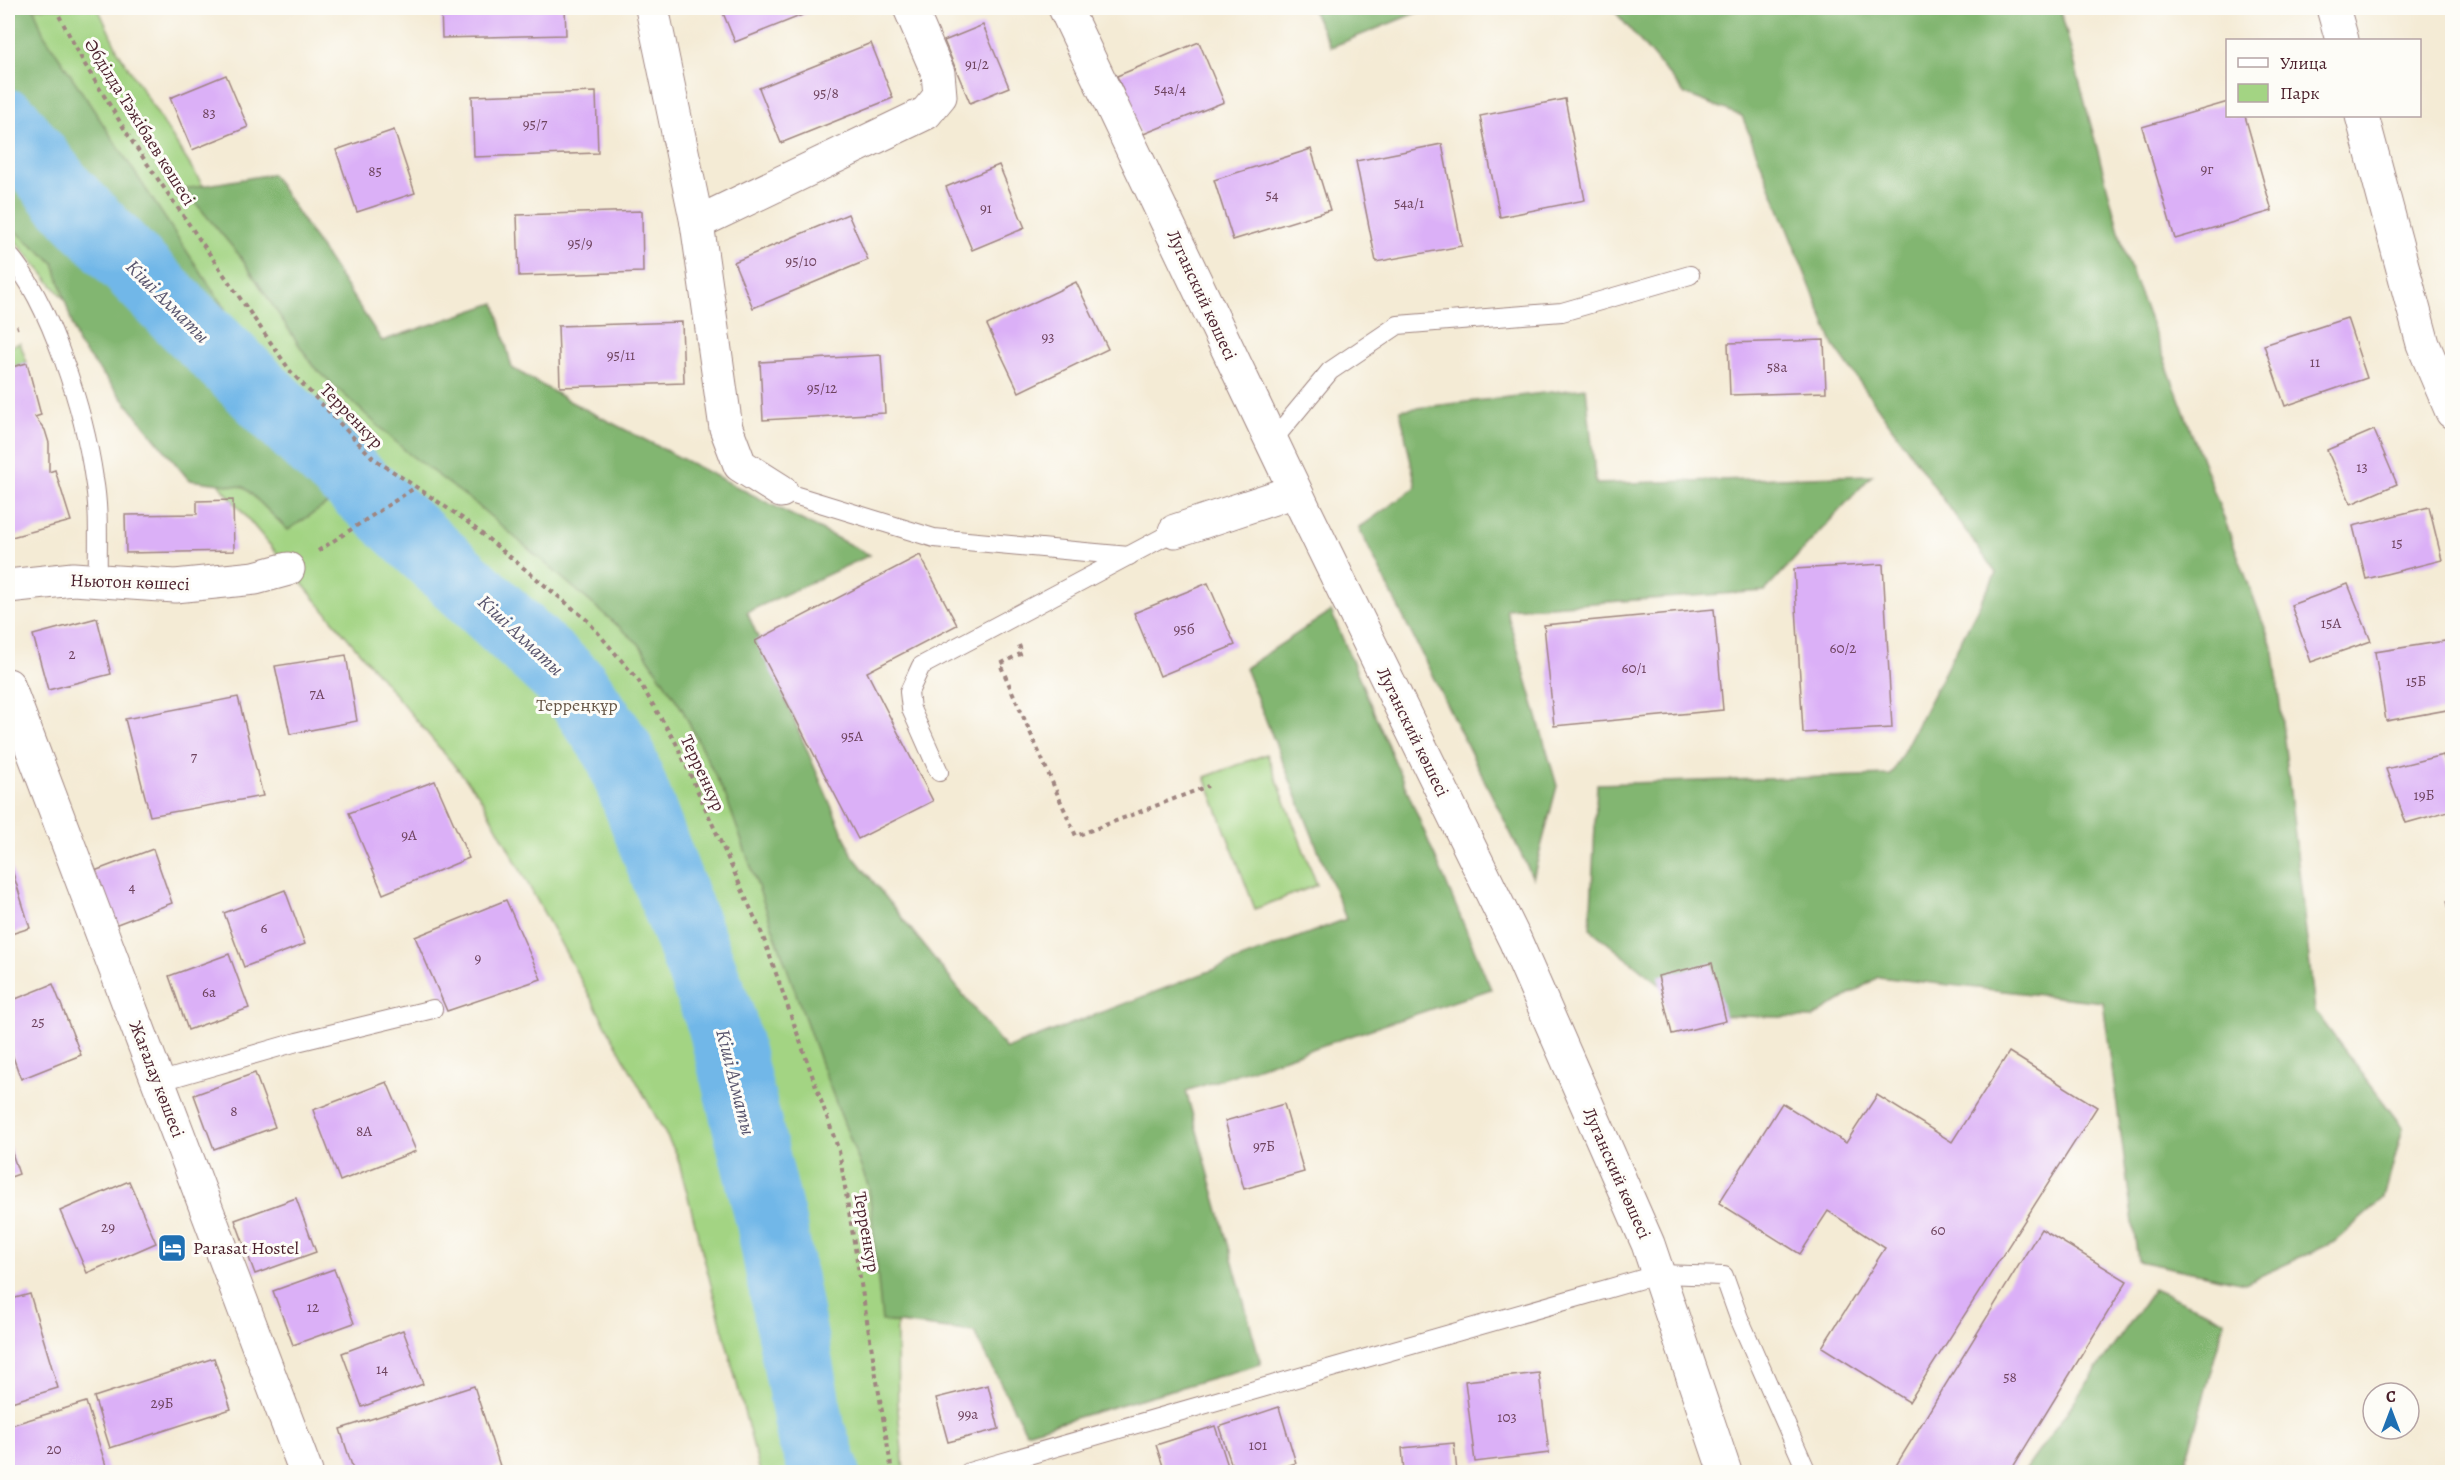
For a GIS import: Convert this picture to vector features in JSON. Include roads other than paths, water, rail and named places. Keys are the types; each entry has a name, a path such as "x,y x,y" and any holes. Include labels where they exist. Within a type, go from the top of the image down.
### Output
{"street":[{"path":"652,8 697,223 726,428 740,465 781,491"},
{"path":"697,223 926,113 939,96 938,73 910,8"},
{"name":"Луганский көшесі","path":"1065,8 1295,491 1515,940 1648,1244 1725,1473"},
{"path":"2333,8 2342,39"},
{"path":"2362,117 2424,344 2452,412"},
{"path":"1175,531 1295,491"},
{"name":"Ньютон көшесі","path":"8,586 73,579 175,586 255,578 288,569"},
{"name":"Жағалау көшесі","path":"8,685 306,1473"}],"lane":[{"path":"8,254 30,285 51,327 80,417 95,480 98,580"},
{"path":"1272,441 1330,371 1398,325 1562,312 1690,275"},
{"path":"781,491 861,518 934,538 1129,556"},
{"path":"939,772 911,710 909,692 921,666 1175,531"},
{"path":"158,1082 297,1042 433,1009"},
{"path":"969,1473 1659,1274 1724,1276 1739,1318 1807,1473"}],"waterway":[{"name":"Кіші Алматы","path":"8,124 62,193 182,316 305,436 575,687 618,750 722,1023 771,1222 811,1433 825,1472"}],"place":[{"name":"Parasat Hostel","path":"172,1248"}],"park label":[{"name":"Терреңқұр","path":"577,705"}]}
